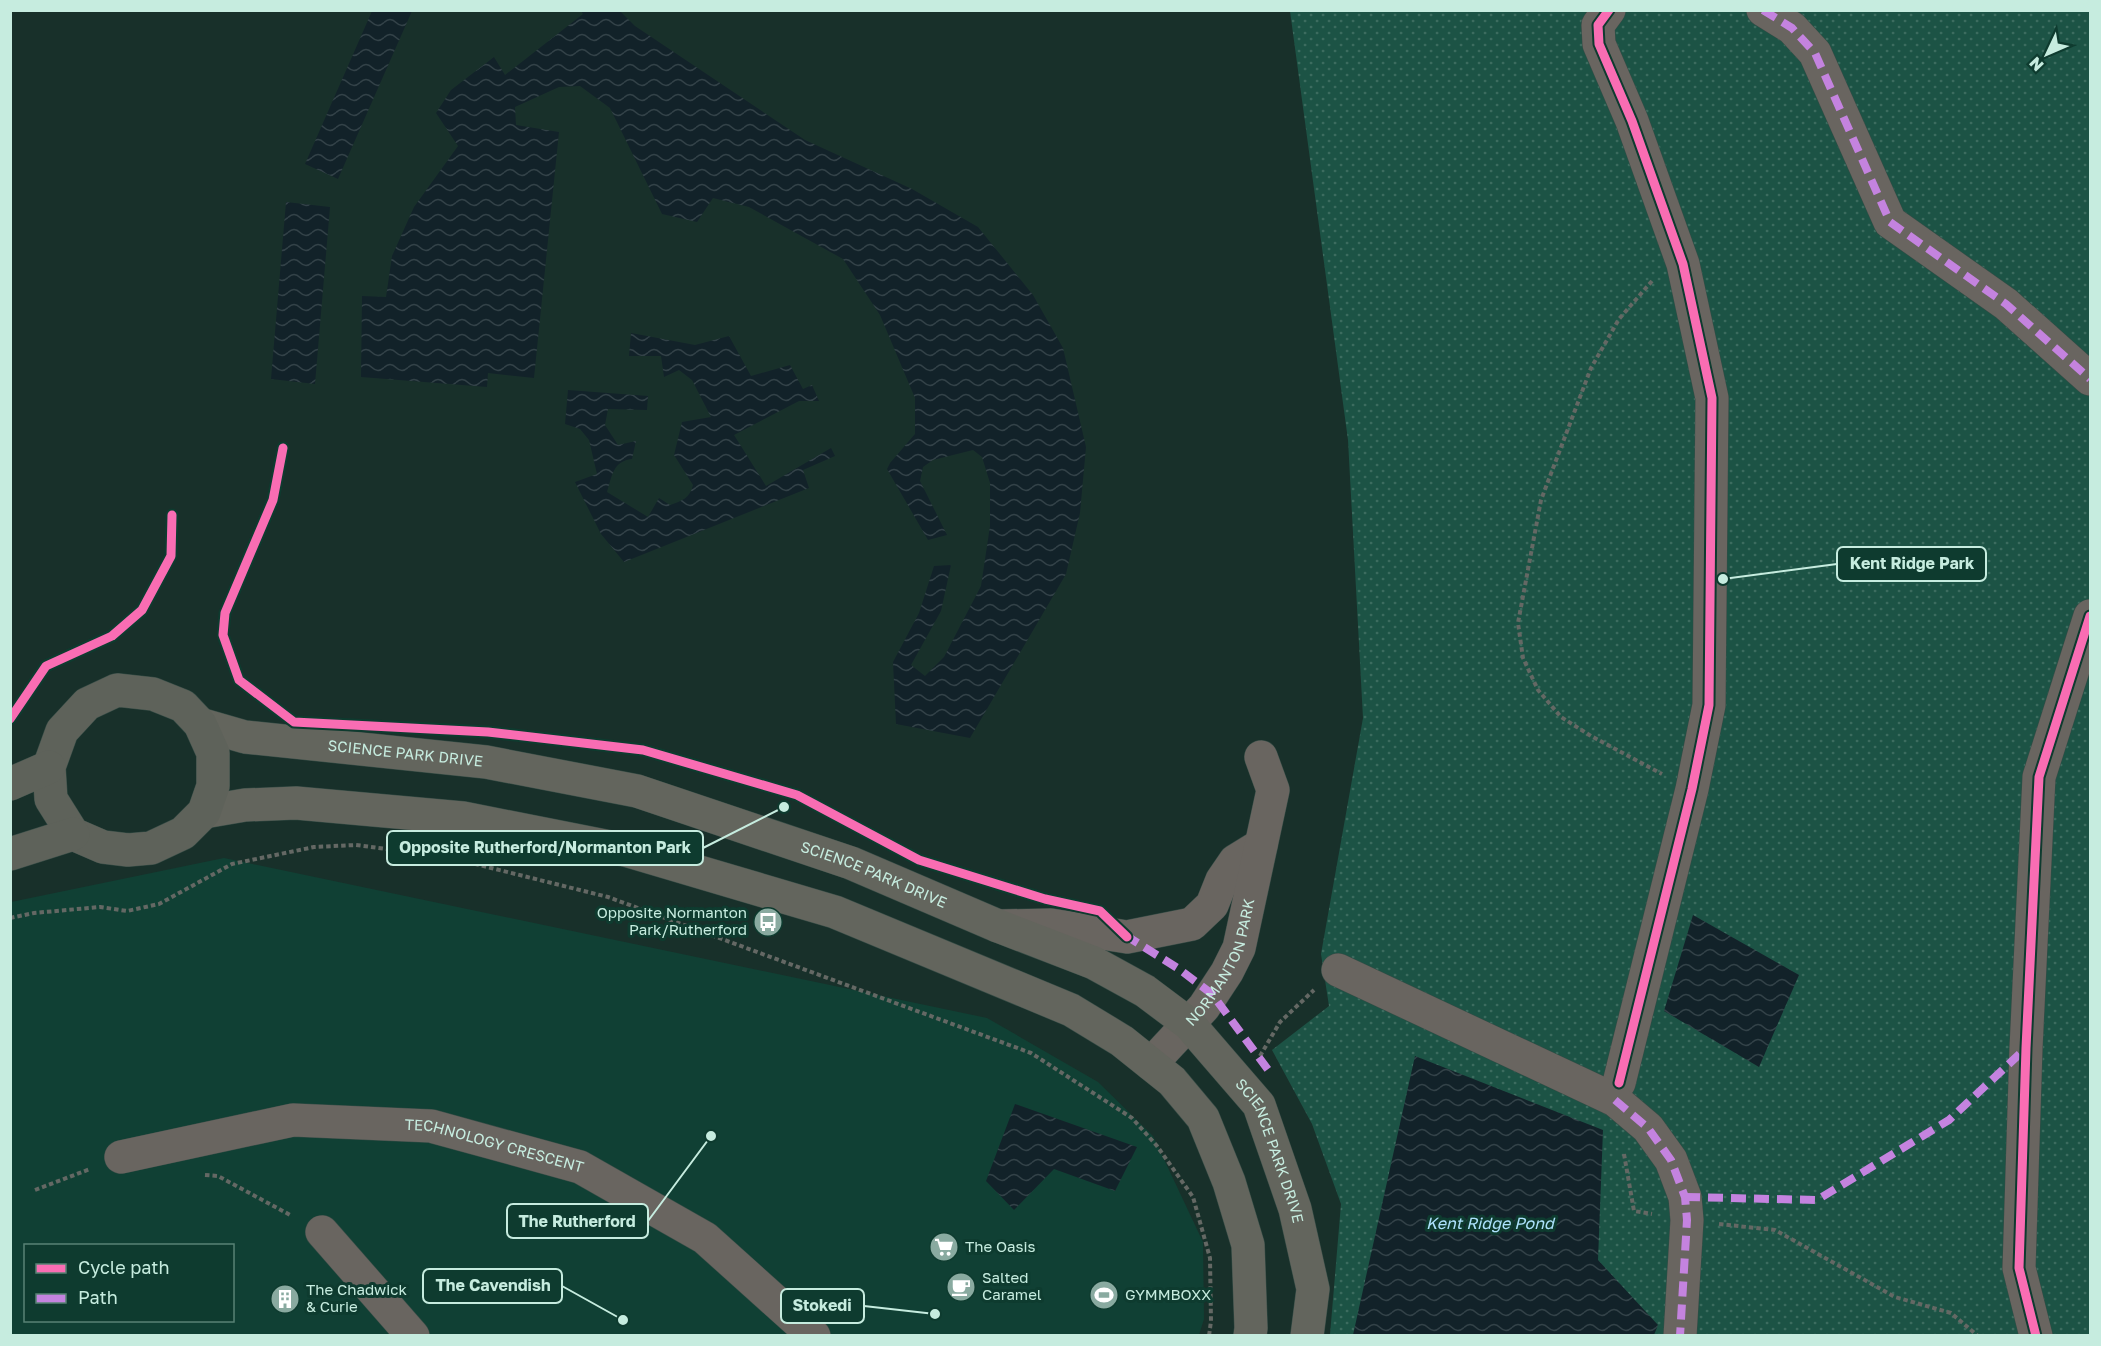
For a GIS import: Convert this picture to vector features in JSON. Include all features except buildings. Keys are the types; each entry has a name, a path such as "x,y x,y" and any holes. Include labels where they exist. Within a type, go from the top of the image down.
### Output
{"highway":[{"path":"117,690 153,694 183,706 200,724 213,753 213,786 204,812 183,833 151,848 128,850 103,847 73,834 51,799 49,767 62,731 87,704 117,690"},
{"path":"10,784 49,767"},
{"path":"10,854 73,834"}],"main road":[{"name":"SCIENCE PARK DRIVE","path":"200,724 245,737 486,762 637,791 851,863 998,926 1094,963 1145,991 1189,1024 1259,1105 1295,1209 1313,1289 1307,1335"},
{"path":"204,812 245,806 296,803 463,818 625,850 835,912 1071,1010 1122,1041 1172,1081 1203,1118 1229,1182 1248,1245 1250,1335"}],"street":[{"path":"1609,10 1598,26 1599,44 1632,121 1683,264 1712,398 1709,705 1692,789 1619,1083"},
{"path":"1763,10 1792,28 1815,53 1890,222 2006,304 2091,379"},
{"path":"2036,1335 2019,1268 2026,1048 2039,777 2091,616"},
{"name":"NORMANTON PARK","path":"1151,1064 1204,1007 1227,972 1239,948 1273,790 1261,757"},
{"name":"NORMANTON PARK","path":"998,926 1050,925 1127,937 1192,924 1212,905 1222,880 1235,861 1261,845"},
{"path":"1338,970 1615,1100 1648,1128 1671,1160 1685,1197 1687,1220 1680,1335"},
{"name":"TECHNOLOGY CRESCENT","path":"108,1162 293,1120 431,1126 580,1167 705,1238 814,1335"},
{"path":"322,1232 413,1335"}],"path":[{"path":"1683,264 1656,276 1619,319 1592,368 1541,500 1518,623 1523,658 1539,690 1561,717 1591,736 1692,789"},
{"path":"226,644 223,634 225,613 273,500 283,448"},
{"path":"10,719 46,666 112,636 142,610 171,556 172,515"},
{"path":"10,918 34,913 100,907 127,911 159,904 232,864 315,847 356,845 447,857 608,897 1031,1053 1132,1118 1157,1146 1193,1197 1210,1258 1211,1321 1209,1335"},
{"path":"1280,1022 1338,970"},
{"path":"35,1190 108,1162"},
{"path":"200,1175 218,1176 322,1232"},
{"path":"1687,1220 1774,1230 1895,1297 1951,1313 1978,1335"}],"shaded area":[{"path":"1290,11 2090,11 2090,1335 1330,1335 1341,1204 1312,1124 1272,1050 1329,1006 1321,954 1363,718 1348,440"},
{"path":"224,858 987,1018 1098,1082 1153,1136 1203,1242 1204,1319 1199,1335 11,1336 11,902"}],"water":[{"path":"372,11 412,11 338,179 305,164"},
{"path":"581,11 620,11 635,26 805,140 912,189 978,227 1033,295 1063,348 1086,447 1080,513 1066,574 970,738 896,724 893,662 919,613 934,566 951,565 941,611 911,665 925,676 944,657 981,586 990,526 990,483 982,457 973,450 933,460 923,467 920,481 947,535 928,540 887,469 915,434 915,398 880,315 843,259 749,207 713,198 697,222 662,214 610,108 580,86 559,87 515,107 516,125 559,132 534,378 488,373 487,387 361,377 362,296 386,297 392,256 414,207 458,146 436,113 451,90 494,57 505,75 583,14"},
{"path":"286,202 330,207 315,384 271,379"},
{"path":"631,333 695,345 729,336 751,376 790,365 803,389 812,385 819,401 799,401 734,435 766,486 831,448 835,456 803,470 809,488 624,562 601,534 575,482 597,474 589,440 580,429 565,424 568,390 648,396 647,410 608,409 605,425 618,445 636,441 632,459 617,466 607,492 648,517 659,498 670,505 682,500 690,493 693,485 674,455 682,422 711,417 692,380 679,370 664,377 661,356 629,356"},
{"path":"1693,915 1799,975 1759,1067 1664,1011"},
{"name":"Kent Ridge Pond","path":"1415,1056 1603,1130 1598,1260 1658,1325 1654,1335 1353,1335"},
{"path":"1015,1104 1137,1147 1115,1191 1054,1169 1014,1210 986,1181"}],"marked path":[{"path":"1763,10 1792,28 1815,53 1890,222 2006,304 2090,379"},
{"path":"1125,935 1179,969 1212,994 1269,1071"},
{"path":"1685,1197 1817,1200 1949,1120 2026,1048"},
{"path":"1615,1100 1648,1128 1671,1160 1685,1197 1687,1220 1680,1336"}],"cycle path":[{"path":"1609,10 1598,25 1599,44 1632,121 1683,264 1712,398 1709,705 1692,789 1619,1083"},
{"path":"283,448 273,500 225,613 223,635 239,680 294,722 488,732 643,750 797,795 919,860 1045,899 1100,911 1127,937"},
{"path":"10,719 46,666 112,636 142,610 171,556 172,515"},
{"path":"2036,1336 2019,1268 2026,1048 2039,777 2090,616"}],"place":[{"name":"Kent Ridge Park","path":"1723,579"},
{"name":"Opposite Rutherford/Normanton Park","path":"784,807"},
{"name":"Opposite Normanton Park/Rutherford","path":"768,922"},
{"name":"The Rutherford","path":"711,1136"},
{"name":"The Oasis","path":"944,1247"},
{"name":"Salted Caramel","path":"961,1287"},
{"name":"GYMMBOXX","path":"1104,1295"},
{"name":"The Chadwick & Curie","path":"285,1299"},
{"name":"Stokedi","path":"935,1314"},
{"name":"The Cavendish","path":"623,1320"}]}
